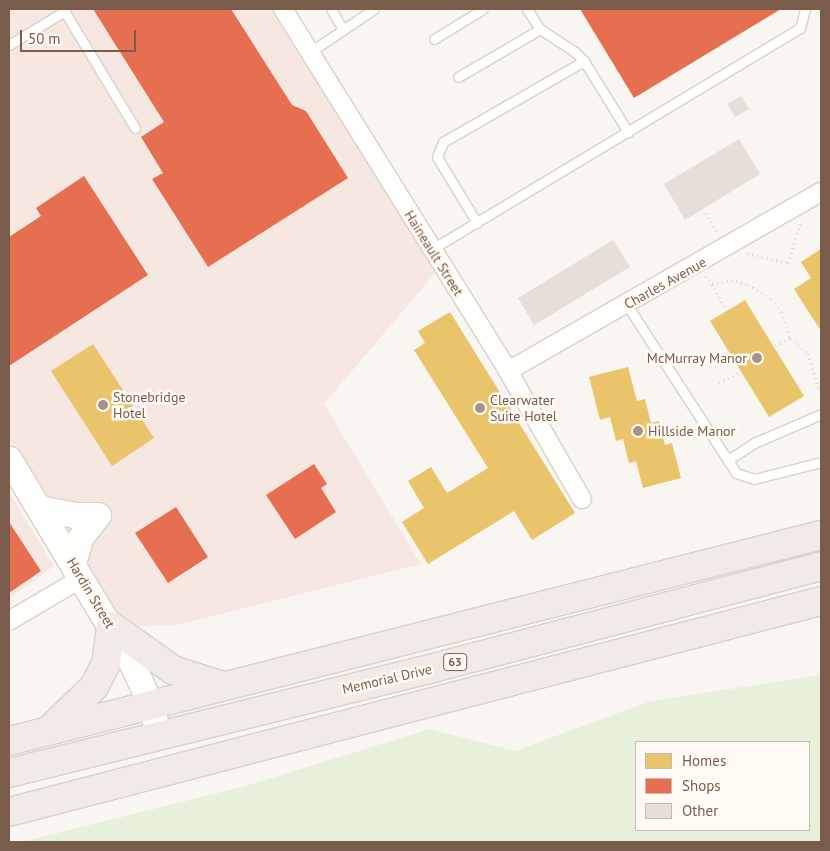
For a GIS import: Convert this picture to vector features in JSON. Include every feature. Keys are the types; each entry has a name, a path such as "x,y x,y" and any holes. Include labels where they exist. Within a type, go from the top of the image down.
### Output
{"highway":[{"path":"9,741 728,560 821,534"},
{"name":"Memorial Drive","path":"9,772 437,667 821,566"},
{"path":"9,812 821,601"},
{"path":"48,731 94,687 106,663 111,626 173,670 223,686"}],"main road":[{"name":"Hardin Street","path":"9,460 111,626 150,705 158,734"},
{"path":"39,508 74,515 98,515 80,538 78,570"}],"street":[{"name":"Haineault Street","path":"283,9 508,371 582,499"},
{"name":"Charles Avenue","path":"508,371 698,265 814,196"},
{"path":"9,621 78,570"}],"lane":[{"path":"331,9 343,30"},
{"path":"310,52 374,9"},
{"path":"434,39 483,9"},
{"path":"527,9 540,29 576,52 584,61 628,132"},
{"path":"432,249 477,224 800,28 805,9"},
{"path":"9,45 64,10 135,128"},
{"path":"458,76 540,29"},
{"path":"477,224 437,157 443,142 584,61"},
{"path":"627,305 736,473 754,479 821,462"},
{"path":"728,460 754,443 821,414"}],"path":[{"path":"706,213 727,248 788,263 814,196"},
{"path":"698,265 712,284 727,311"},
{"path":"712,284 731,280 748,285 772,299 782,312 790,338 808,354 821,393"},
{"path":"775,345 790,338"},
{"path":"720,383 737,373"}],"shaded area":[{"path":"9,9 283,9 442,265 324,404 421,564 173,626 111,626 9,459"},
{"path":"9,492 54,566 9,599"}],"green space":[{"path":"821,675 821,842 22,842 246,786 430,729 515,751 651,701"}],"building: Homes":[{"path":"821,249 821,331 794,289 811,278 801,262"},
{"name":"McMurray Manor","path":"745,300 804,396 769,417 710,321"},
{"name":"Clearwater Suite Hotel","path":"450,312 575,513 532,540 514,511 428,564 402,522 424,508 408,481 431,467 447,493 488,468 414,350 425,343 418,331"},
{"name":"Stonebridge Hotel","path":"93,344 154,438 112,466 51,371"},
{"name":"Hillside Manor","path":"628,367 637,401 645,399 651,423 659,421 665,445 672,443 681,478 643,488 636,461 629,463 623,439 616,441 610,417 600,420 589,377"}],"building: Shops":[{"path":"93,9 231,9 292,105 306,111 348,178 208,267 152,179 163,173 141,137 164,122"},
{"path":"580,9 781,9 634,98"},
{"path":"84,176 148,275 9,366 9,237 41,216 36,208"},
{"path":"314,464 327,484 321,488 336,512 295,539 266,495"},
{"path":"176,507 208,557 168,583 135,533"},
{"path":"9,522 41,571 9,593"}],"building: Other":[{"path":"741,96 749,109 735,117 727,104"},
{"path":"739,139 760,174 685,220 664,184"},
{"path":"613,240 630,267 534,325 518,298"}],"place":[{"name":"McMurray Manor","path":"757,358"},
{"name":"Stonebridge Hotel","path":"103,405"},
{"name":"Clearwater Suite Hotel","path":"480,408"},
{"name":"Hillside Manor","path":"638,431"}]}
